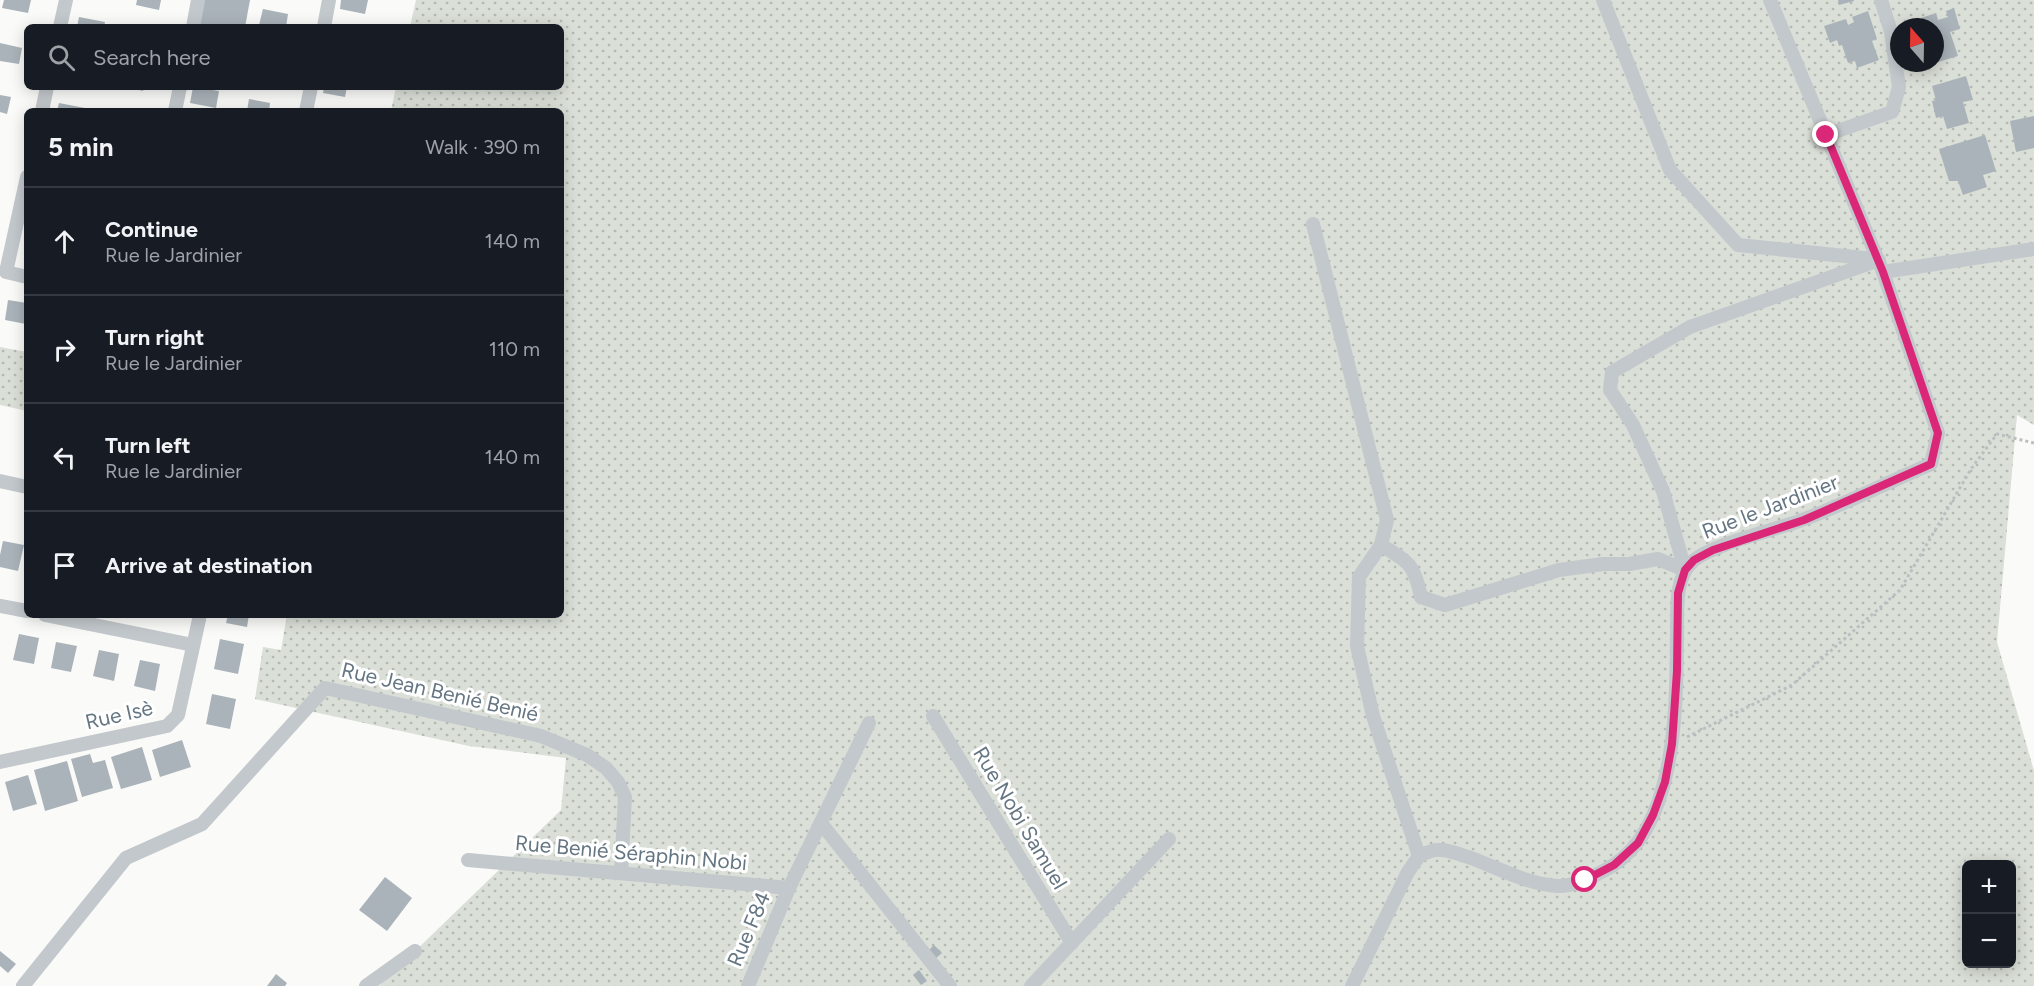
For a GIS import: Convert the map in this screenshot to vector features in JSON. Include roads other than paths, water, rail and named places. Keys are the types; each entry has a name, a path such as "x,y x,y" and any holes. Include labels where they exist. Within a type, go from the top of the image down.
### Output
{"street":[{"path":"61,24 66,0"},
{"path":"194,24 198,0"},
{"path":"325,24 329,0"},
{"path":"1603,0 1670,170 1738,244 1881,266 1977,259 2034,249"},
{"name":"Rue le Jardinier","path":"1685,570 1694,560 1713,550 1804,520 1931,464 1938,433 1881,266 1770,0"},
{"path":"1826,135 1892,112 1899,87 1891,32 1881,0"},
{"path":"43,108 46,90"},
{"path":"176,108 179,90"},
{"path":"307,108 310,90"},
{"path":"24,191 6,272 24,276"},
{"path":"1313,224 1387,520 1381,544 1359,576 1358,646 1373,716 1419,856"},
{"path":"1352,986 1408,872 1419,856 1440,849 1454,852 1534,882 1559,886 1585,880 1614,865 1638,843 1653,815 1665,782 1672,744 1677,671 1678,593 1685,570 1663,491 1632,425 1611,390 1612,372 1690,327 1881,266"},
{"path":"0,481 24,486"},
{"path":"1381,544 1408,561 1417,577 1421,597 1445,605 1559,570 1658,559 1685,570"},
{"path":"0,606 24,610"},
{"path":"60,618 193,645"},
{"name":"Rue Isè","path":"0,762 167,726 178,716 199,618"},
{"name":"Rue Jean Benié Benié","path":"23,986 126,858 202,824 325,688 541,736 587,755 606,768 618,782 625,797 621,873"},
{"name":"Rue Nobi Samuel","path":"933,716 1072,943"},
{"name":"Rue F84","path":"748,986 789,888 869,723"},
{"path":"820,823 950,986"},
{"path":"1031,986 1169,839"},
{"name":"Rue Benié Séraphin Nobi","path":"468,860 789,888"},
{"path":"366,986 415,951"}]}
